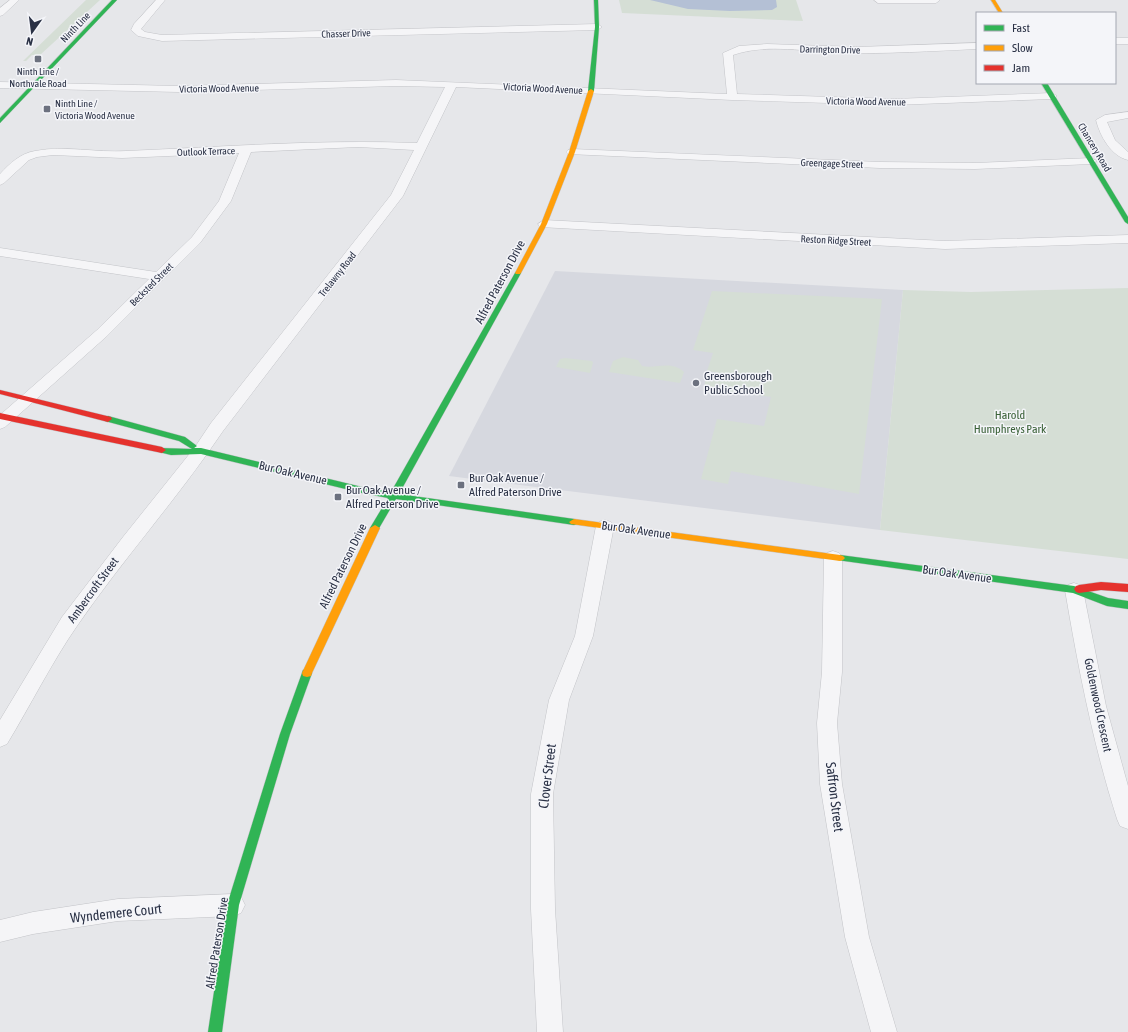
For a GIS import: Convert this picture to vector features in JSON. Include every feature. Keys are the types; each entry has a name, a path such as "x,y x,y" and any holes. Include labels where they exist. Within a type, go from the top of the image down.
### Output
{"street":[{"path":"0,13 15,0"},
{"name":"Ninth Line","path":"0,121 115,0"},
{"name":"Chasser Drive","path":"161,0 137,26 136,30 138,33 145,36 160,38 597,27"},
{"name":"Alfred Paterson Drive","path":"215,1032 233,905 285,734 311,662 392,495 409,470 494,320 544,224 572,152 591,90 597,27 596,0"},
{"path":"878,0 936,0"},
{"path":"993,0 999,12"},
{"path":"1116,41 1128,41"},
{"name":"Darrington Drive","path":"732,97 728,52 736,49 755,46 841,50 976,46"},
{"name":"Victoria Wood Avenue","path":"0,85 179,89 396,83 452,84 732,97 894,102 1052,96"},
{"name":"Trelawny Road","path":"200,451 217,427 397,196 452,84"},
{"name":"Chancery Road","path":"1045,84 1128,222"},
{"path":"1128,115 1101,120 1108,136 1118,151 1128,157"},
{"name":"Outlook Terrace","path":"0,181 10,170 25,158 35,154 53,152 122,154 246,150 358,144 422,147"},
{"name":"Becksted Street","path":"28,398 102,333 196,240 225,201 246,150"},
{"name":"Greengage Street","path":"572,152 880,165 975,166 1091,161"},
{"name":"Reston Ridge Street","path":"544,224 945,245 1128,239"},
{"path":"0,252 158,276"},
{"name":"Bur Oak Avenue","path":"0,392 182,439 200,451"},
{"name":"Bur Oak Avenue","path":"2,419 28,398"},
{"name":"Bur Oak Avenue","path":"2,419 171,452 200,451 392,495 1074,590 1108,602 1128,605"},
{"name":"Ambercroft Street","path":"0,738 69,622 129,541 200,451"},
{"name":"Clover Street","path":"550,1032 543,909 542,794 559,700 584,636 606,526"},
{"name":"Saffron Street","path":"833,557 832,672 827,723 831,784 856,937 884,1032"},
{"name":"Bur Oak Avenue","path":"1074,590 1101,586 1128,588"},
{"name":"Goldenwood Crescent","path":"1074,590 1098,715 1117,787 1128,818"},
{"name":"Wyndemere Court","path":"0,931 33,923 118,910 233,905"}],"shaded area":[{"name":"Greensborough Public School","path":"555,271 903,290 880,530 449,476"}],"green space":[{"path":"86,0 100,0 40,55 32,55 26,61 23,61"},
{"path":"619,0 796,0 803,21 622,13"},
{"name":"Harold Humphreys Park","path":"1128,288 1128,559 880,530 903,290 971,292"},
{"path":"712,291 882,299 859,494 731,471 728,484 701,479 717,419 764,426 771,397 726,391 725,394 703,391 707,375 714,376 726,374 707,371 713,353 693,350"},
{"path":"623,357 638,360 642,366 674,366 684,372 680,383 609,372 613,361"},
{"path":"565,358 592,361 593,363 590,373 556,367 560,359"}],"water":[{"path":"650,0 776,0 777,7 772,10 730,11 688,9"}],"traffic: fast":[{"path":"0,121 115,0"},
{"path":"591,91 597,27 596,0"},
{"path":"1045,84 1128,222"},
{"path":"375,528 518,273"},
{"path":"108,419 182,439 193,446"},
{"path":"162,450 171,452 201,451 362,490 423,501 574,522"},
{"path":"840,558 1074,590 1107,602 1128,605"},
{"path":"215,1032 233,905 285,734 307,673"}],"traffic: slow":[{"path":"993,0 1000,12"},
{"path":"518,273 544,224 572,152 591,91"},
{"path":"574,522 840,558"},
{"path":"307,673 375,528"}],"traffic: jam":[{"path":"0,392 108,419"},
{"path":"0,416 162,450"},
{"path":"1079,589 1101,586 1128,588"}],"place":[{"name":"Ninth Line / Northvale Road","path":"38,59"},
{"name":"Ninth Line / Victoria Wood Avenue","path":"47,109"},
{"name":"Greensborough Public School","path":"696,383"},
{"name":"Bur Oak Avenue / Alfred Paterson Drive","path":"461,485"},
{"name":"Bur Oak Avenue / Alfred Peterson Drive","path":"338,497"}]}
